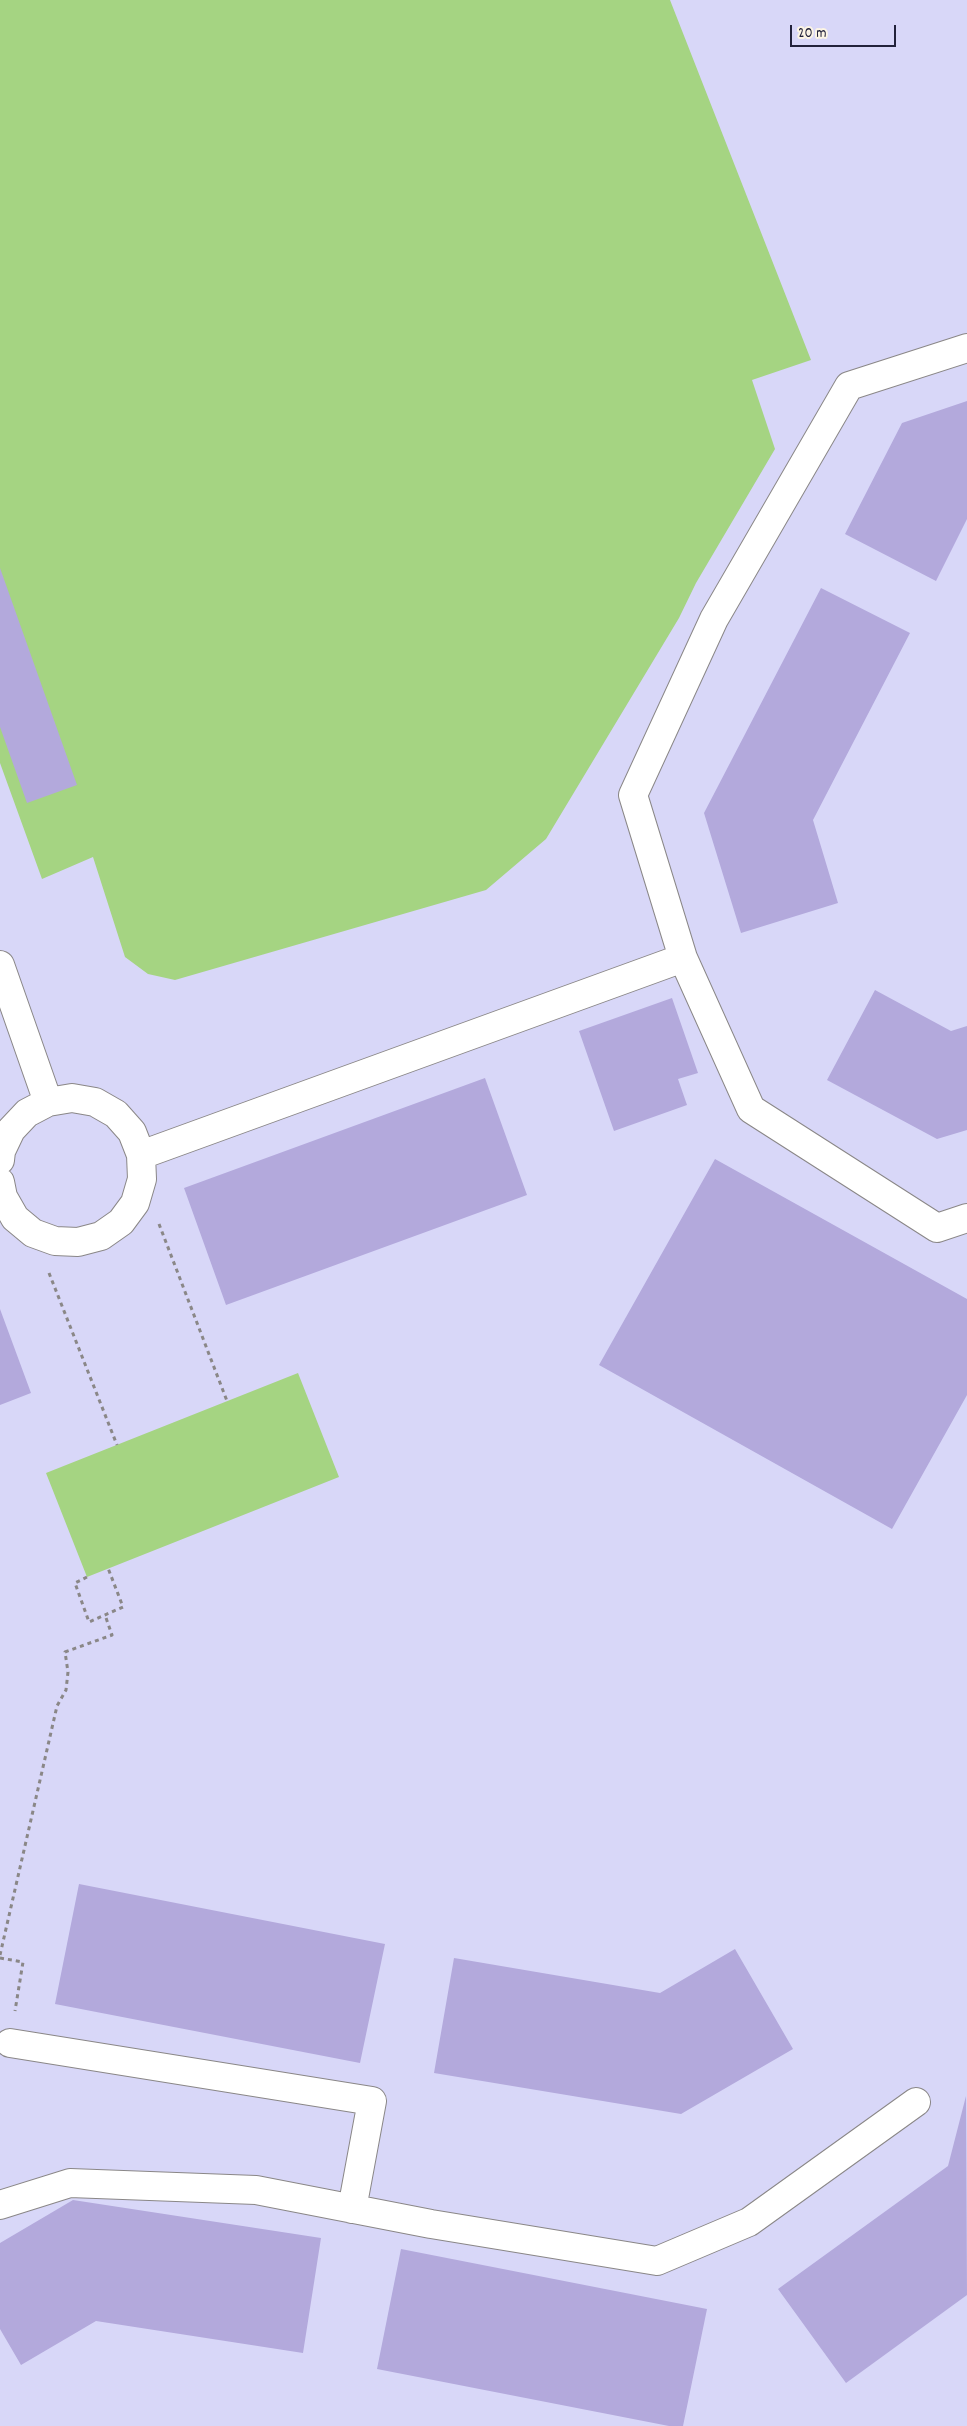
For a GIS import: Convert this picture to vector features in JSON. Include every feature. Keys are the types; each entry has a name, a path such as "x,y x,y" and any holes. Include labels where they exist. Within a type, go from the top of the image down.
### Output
{"lane":[{"path":"967,348 849,386 714,619 633,795 683,958 751,1110 937,1228 967,1218"},
{"path":"142,1167 683,958"},
{"path":"0,965 48,1102"},
{"path":"0,1160 1,1151 11,1130 27,1113 48,1102 72,1098 95,1102 116,1114 132,1132 142,1167 135,1203 121,1222 101,1236 78,1242 55,1241 33,1233 15,1218 1,1193"},
{"path":"10,2043 372,2101 352,2209"},
{"path":"0,2205 70,2183 256,2190 431,2224 657,2261 749,2222 916,2102"}],"path":[{"path":"142,1167 228,1401"},
{"path":"33,1233 116,1445"},
{"path":"86,1577 75,1583 89,1622 123,1607 108,1568"},
{"path":"10,2043 23,1962 0,1956 57,1706 66,1690 68,1672 65,1652 112,1635 105,1615"}],"shaded area":[{"path":"0,0 967,0 967,2426 0,2426"}],"green space":[{"path":"0,0 670,0 811,360 752,380 775,449 696,583 679,618 546,839 486,890 175,980 148,974 125,957 93,857 42,879 0,763"},
{"path":"298,1373 339,1477 87,1577 46,1473"}],"building":[{"path":"967,401 967,519 936,581 845,534 902,423"},
{"path":"0,568 77,785 27,803 0,727"},
{"path":"821,588 910,633 813,820 838,903 741,933 704,813"},
{"path":"875,990 951,1031 967,1026 967,1130 937,1139 827,1080"},
{"path":"672,998 698,1073 678,1079 687,1105 614,1131 579,1031"},
{"path":"485,1078 527,1195 226,1305 184,1188"},
{"path":"715,1159 967,1299 967,1395 892,1529 599,1365"},
{"path":"0,1309 31,1393 0,1405"},
{"path":"79,1884 385,1944 360,2063 55,2004"},
{"path":"735,1949 793,2049 681,2114 434,2073 454,1958 660,1993"},
{"path":"966,2096 967,2295 846,2383 778,2289 948,2166"},
{"path":"73,2200 321,2238 303,2353 96,2321 21,2365 0,2329 0,2243"},
{"path":"401,2249 707,2309 683,2426 669,2426 377,2369"}]}
